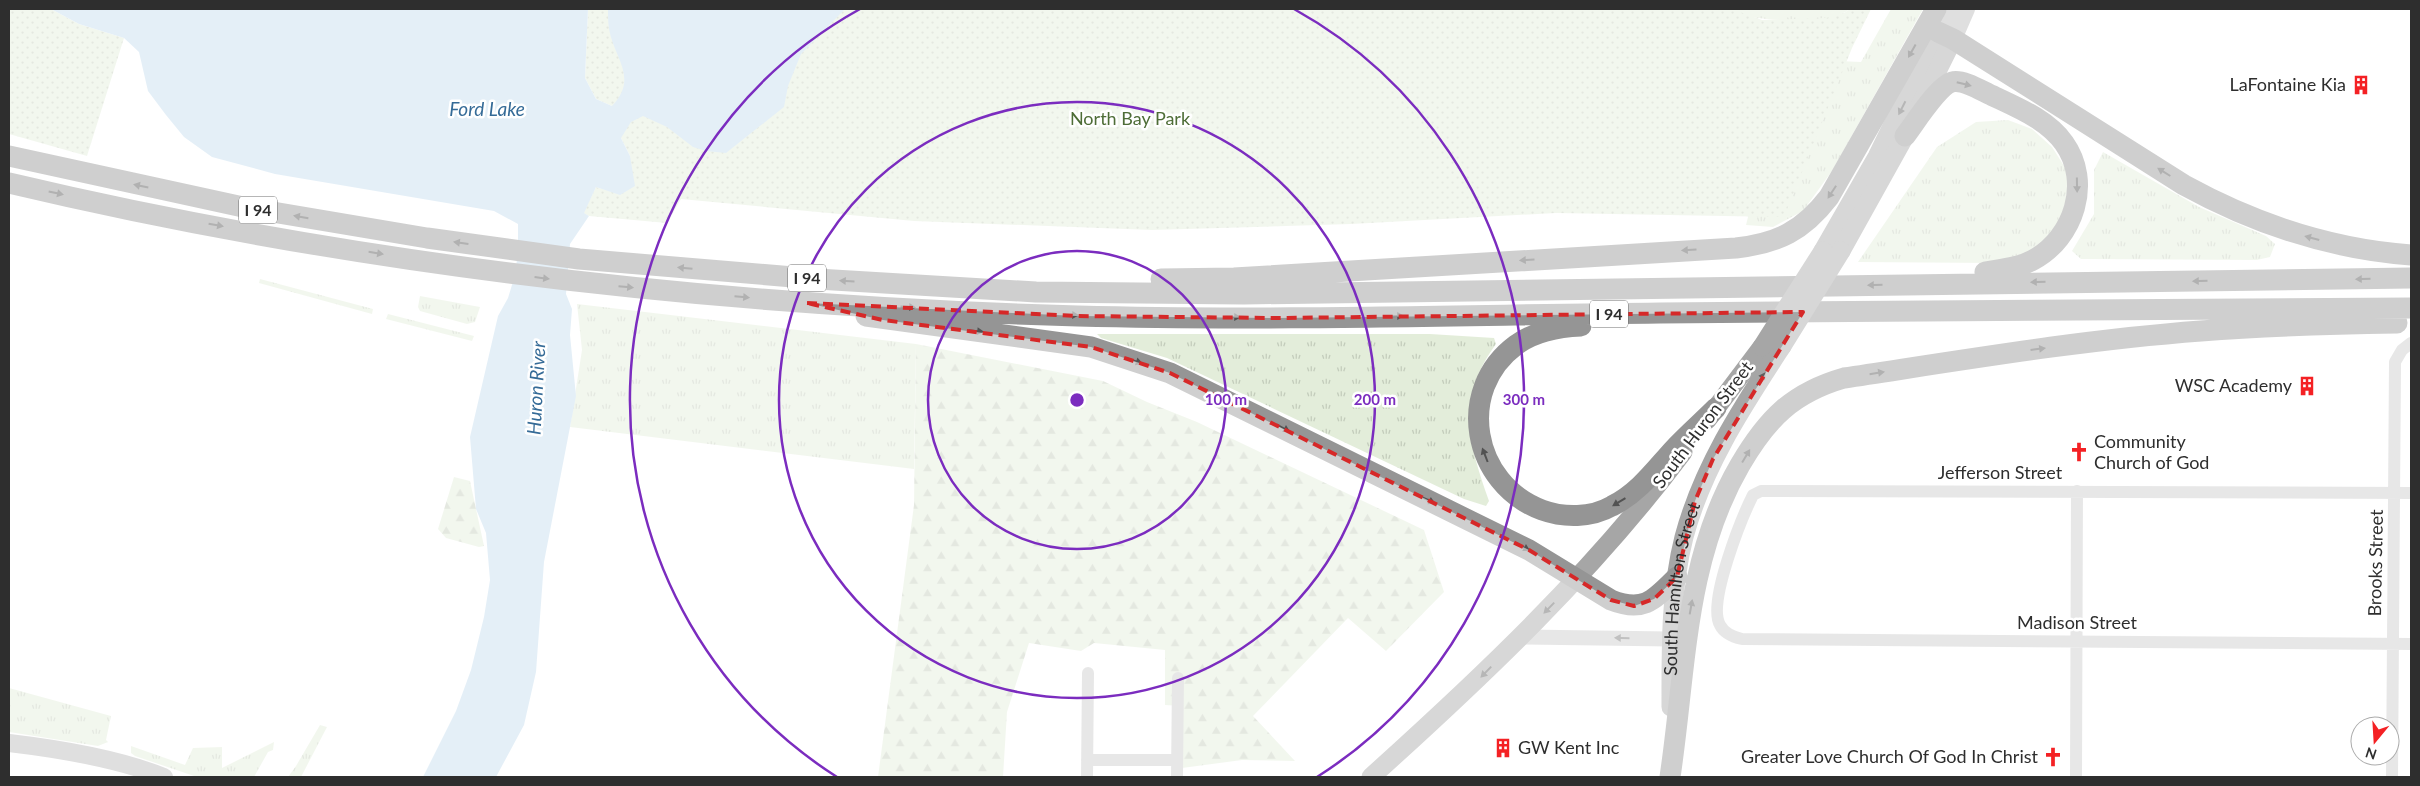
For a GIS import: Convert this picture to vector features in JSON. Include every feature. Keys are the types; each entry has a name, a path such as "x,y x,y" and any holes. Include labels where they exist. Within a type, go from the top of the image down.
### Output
{"highway":[{"path":"1036,292 1091,281 1234,278 1760,245 1792,232 1818,211 1829,197 1936,9"},
{"path":"1945,36 2177,181 2214,201 2278,228 2313,238 2378,252 2411,255"},
{"path":"1905,136 1943,88 1955,82 1972,86 2049,128 2064,143 2072,160 2077,178 2074,211 2065,231 2045,253 2018,267 1937,283"},
{"name":"I 94","path":"9,156 243,208 510,250 579,259 817,279 1036,292 1244,294 2411,278"},
{"name":"I 94","path":"9,182 265,234 507,273 578,282 807,303 1086,316 1277,318 2116,309 2411,308"},
{"path":"807,303 883,320 983,331 1091,347 1170,372 1214,392 1345,461 1529,550 1610,600 1634,606 1654,599 1677,577"},
{"path":"1642,314 1601,324 1561,327 1535,334 1517,344 1502,357 1490,376 1482,395 1478,414 1484,453 1492,470 1503,485 1515,496 1532,506 1553,514 1573,516 1592,514 1611,507 1628,497 1647,480 1673,450 1716,408"},
{"path":"1670,777 1680,715 1689,618 1696,578 1708,535 1736,472 1760,433 1771,419 1804,393 1822,384 1844,378 2003,353 2135,337 2299,325 2411,322"}],"main road":[{"name":"South Huron Street","path":"1371,777 1475,683 1577,579 1649,497 1762,347 1832,251 1905,136 1945,36 1949,9"},
{"name":"South Huron Street","path":"1740,412 1782,346 1832,251 1877,157 1945,36 1966,9"},
{"name":"South Hamilton Street","path":"1670,777 1671,639 1677,577 1684,538 1695,501 1713,459 1740,412"},
{"path":"9,743 93,757 164,777"}],"street":[{"name":"Brooks Street","path":"2392,777 2395,362 2407,347"},
{"name":"Jefferson Street","path":"1742,639 1732,637 1719,624 1719,600 1732,545 1753,495 1761,491 2411,493"},
{"path":"2076,491 2076,777"},
{"path":"1520,637 1671,639"},
{"name":"Madison Street","path":"1742,639 2411,644"},
{"path":"1087,777 1088,673"},
{"path":"1177,777 1178,678"},
{"path":"1087,760 1177,760"}],"highlighted area":[{"path":"807,303 1076,316 1277,318 1803,312 1713,459 1695,501 1677,577 1654,599 1634,606 1611,600 1529,550 1170,373 1091,347 883,320"}],"green space":[{"path":"9,9 51,9 79,24 124,38 87,156 9,134"},
{"name":"North Bay Park","path":"588,9 1732,9 1762,20 1826,18 1844,13 1850,9 1871,9 1852,48 1784,217 1556,213 1351,224 1152,230 914,221 681,199 667,223 589,216 583,213 596,187 620,194 630,156 621,138 612,106 596,99 585,78"},
{"path":"1701,9 1850,9 1837,16 1819,20 1799,21 1755,18"},
{"path":"1891,9 1923,9 1832,171 1803,211 1773,227 1746,225 1752,201 1710,55 1861,62"},
{"path":"2008,120 2032,129 2052,147 2068,172 2069,203 2051,238 2026,254 1990,263 1858,262 1937,147 1976,122"},
{"path":"2103,152 2199,207 2266,236 2275,244 2270,257 2257,260 2081,259 2072,251 2094,214 2094,170"},
{"path":"260,279 373,309 372,314 259,283"},
{"path":"420,296 480,307 475,322 467,324 420,311 418,307"},
{"path":"577,304 916,344 914,469 570,427 582,350"},
{"path":"388,314 474,336 472,341 386,319"},
{"path":"1097,334 1430,334 1494,338 1496,344 1483,364 1475,383 1470,421 1471,440 1489,501 1486,506 1464,499 1167,358 1101,338"},
{"path":"916,344 1103,381 1147,402 1197,422 1424,530 1444,592 1386,651 1348,618 1253,716 1295,761 1242,760 1182,768 1182,706 1165,705 1165,650 1094,643 1081,651 1029,643 1007,712 1003,777 878,777 914,505"},
{"path":"454,477 470,481 484,546 479,547 446,538 438,529"},
{"path":"9,688 111,716 106,740 108,742 98,746 9,732"},
{"path":"320,725 327,727 301,777 288,777 296,766"},
{"path":"274,742 273,750 268,752 254,777 197,777 131,753 131,746 185,765 193,748 222,747 222,768"}],"water":[{"name":"Ford Lake","path":"51,9 588,9 585,78 596,99 612,106 620,96 624,86 624,77 609,29 608,9 845,9 801,54 788,86 784,107 726,153 706,151 693,147 667,127 643,116 631,122 621,138 630,156 635,186 620,195 596,187 584,213 589,216 570,244 566,294 572,309 570,335 576,396 544,562 536,672 524,725 496,777 423,777 456,711 471,670 484,617 490,580 486,533 476,509 470,437 498,316 508,298 515,275 518,251 518,224 494,211 275,174 212,157 184,137 148,91 139,52 124,38 79,24"}],"place":[{"name":"LaFontaine Kia","path":"2361,85"},
{"name":"WSC Academy","path":"2307,386"},
{"name":"Community Church of God","path":"2079,452"},
{"name":"GW Kent Inc","path":"1503,748"},
{"name":"Greater Love Church Of God In Christ","path":"2053,757"}],"water label":[{"name":"Huron River","path":"536,388"}]}
